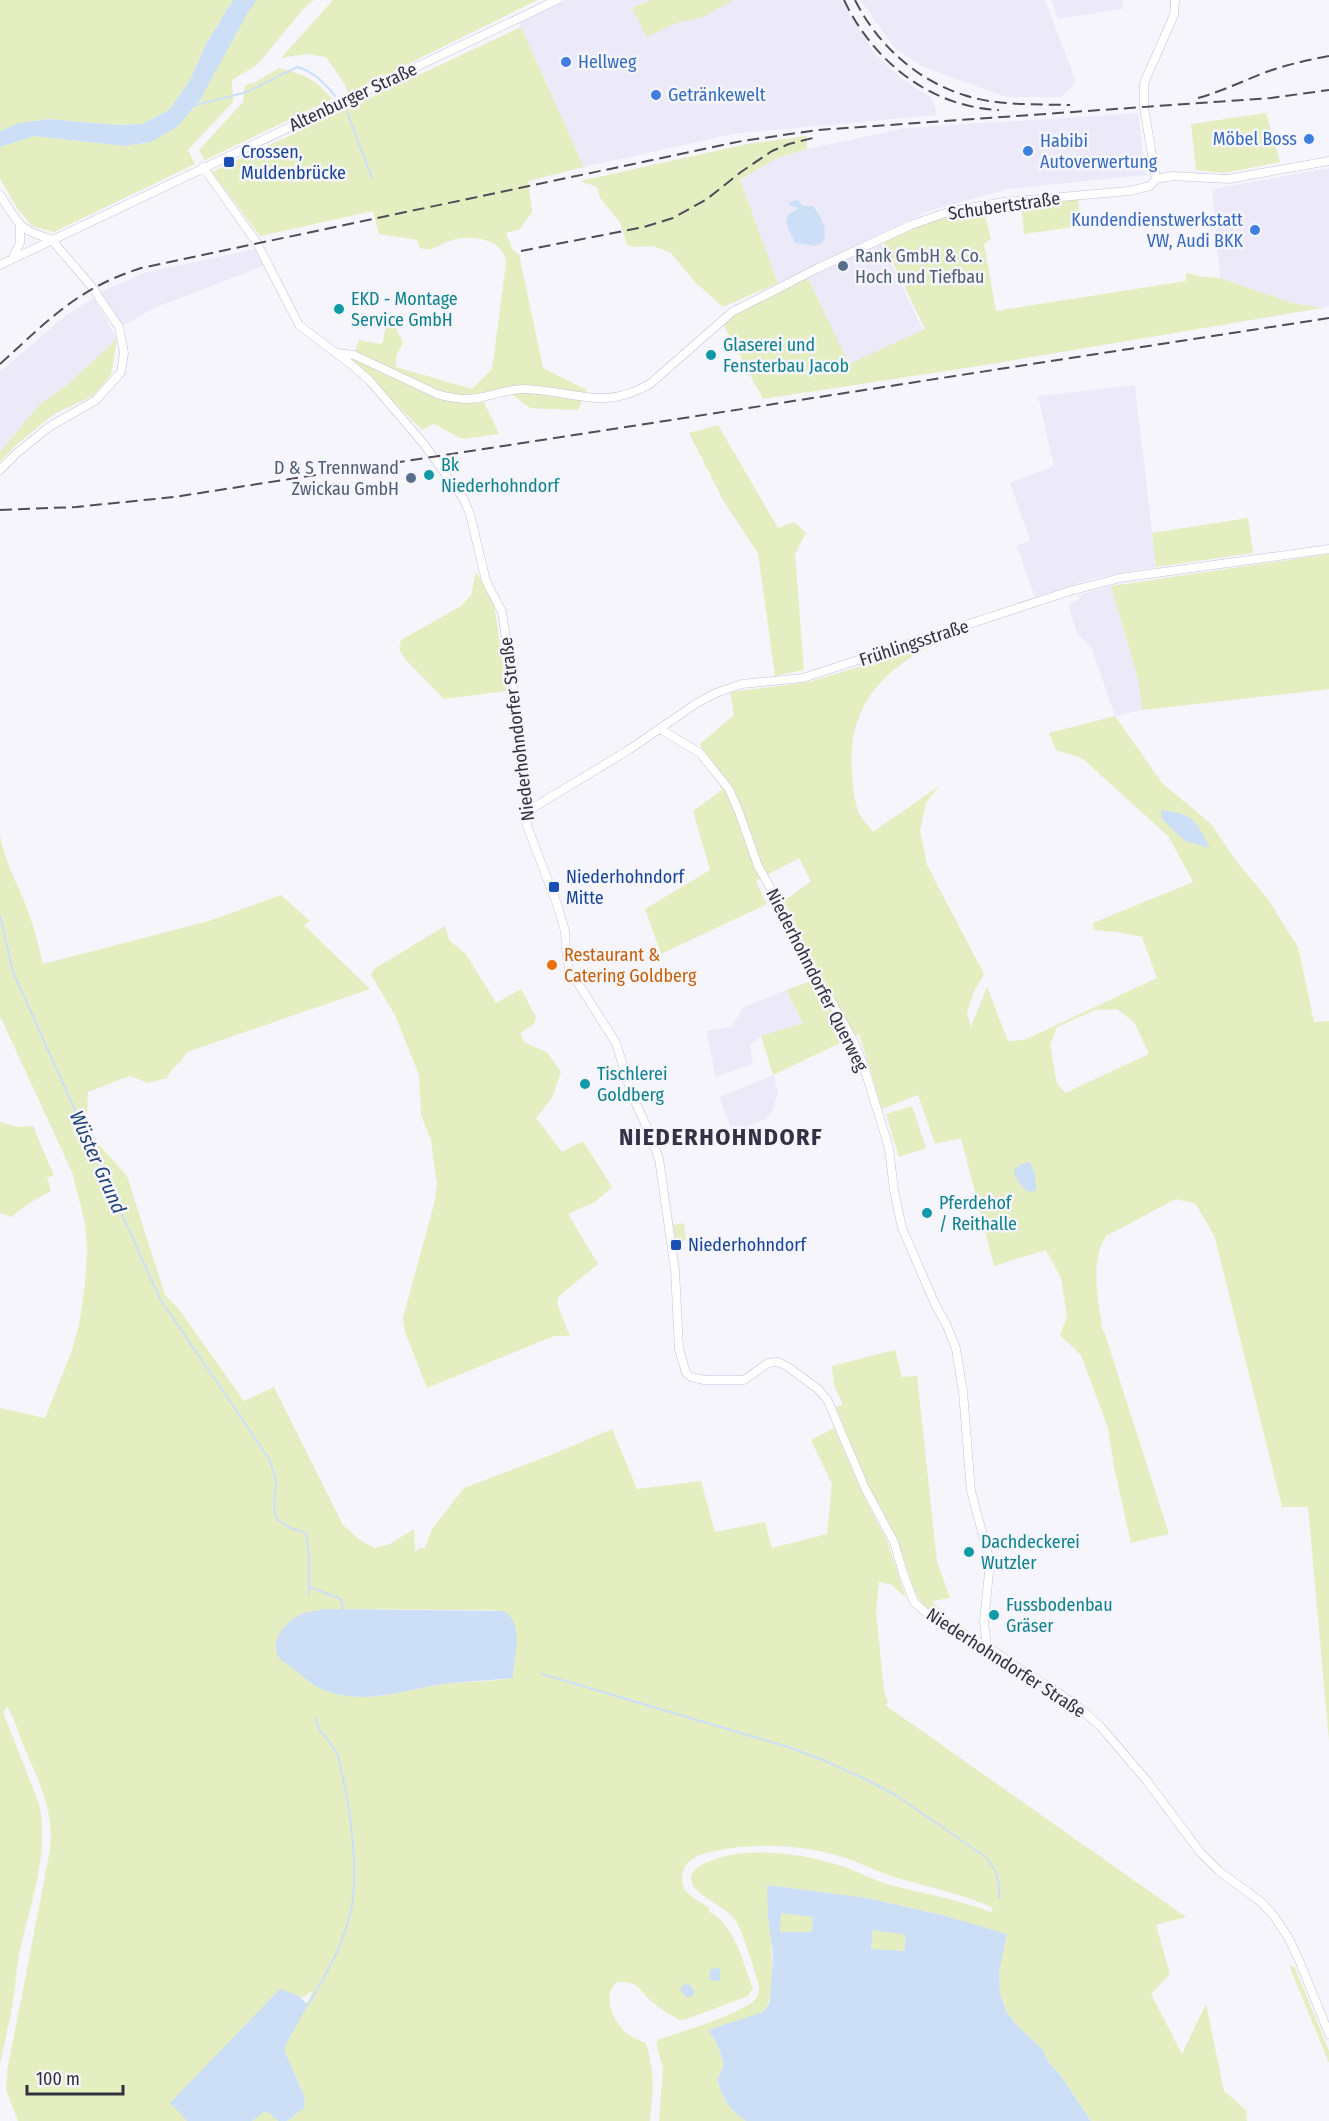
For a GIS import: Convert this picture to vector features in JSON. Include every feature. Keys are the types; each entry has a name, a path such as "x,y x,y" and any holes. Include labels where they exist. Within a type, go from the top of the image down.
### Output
{"street":[{"name":"Altenburger Straße","path":"0,265 557,0"},
{"path":"1156,179 1144,107 1144,83 1174,15 1175,0"},
{"name":"Schubertstraße","path":"336,353 354,355 452,399 481,398 521,389 590,398 617,397 635,392 650,384 732,312 818,268 911,225 951,211 1004,202 1129,191 1150,186 1156,179 1172,176 1228,180 1329,160"},
{"name":"Niederhohndorfer Straße","path":"203,168 257,243 299,325 370,381 417,435 463,498 470,514 486,581 502,612 529,810 527,826 565,931 569,969 616,1043 632,1095 659,1159 675,1270 679,1349 686,1373 691,1377 704,1380 744,1380 768,1363 778,1362 788,1366 818,1389 828,1401 865,1488 894,1542 914,1602 931,1617 950,1629 987,1646 1089,1715 1147,1781 1200,1852 1214,1866 1268,1908 1293,1947 1329,2034"},
{"path":"0,195 20,227 32,234 51,239 92,287 119,327 124,353 121,372 96,400 49,427 0,470"},
{"path":"11,260 20,243 20,227"},
{"name":"Frühlingsstraße","path":"529,810 660,729 697,703 716,693 742,684 803,678 1070,591 1120,578 1329,549"},
{"name":"Niederhohndorfer Querweg","path":"660,729 700,753 729,789 758,866 816,978 849,1033 864,1067 889,1148 894,1190 902,1228 956,1349 963,1392 971,1491 990,1562 984,1622 987,1646"}],"shaded area":[{"path":"567,0 841,0 873,52 902,79 932,98 937,115 733,134 584,167 519,23"},
{"path":"860,0 1045,0 1076,82 1061,97 1006,97 921,66 896,49"},
{"path":"1051,0 1123,0 1123,9 1058,19"},
{"path":"1138,113 1146,175 1008,189 928,211 778,283 740,180 775,159 807,149 906,128"},
{"path":"1329,168 1329,306 1322,308 1292,303 1220,278 1212,189"},
{"path":"881,242 923,330 849,365 807,276"},
{"path":"255,249 264,266 154,308 123,326 101,292 144,273"},
{"path":"94,298 117,339 68,384 38,406 0,452 0,372 65,316"},
{"path":"1135,385 1156,567 1095,578 1035,597 1017,546 1030,540 1010,483 1054,466 1038,396"},
{"path":"1111,586 1138,679 1142,710 1115,716 1092,649 1077,633 1068,604 1079,600 1079,595"},
{"path":"786,990 804,1023 761,1036 750,1045 753,1064 716,1077 706,1031 731,1027 744,1007"},
{"path":"773,1075 778,1091 773,1110 765,1119 733,1133 719,1097"}],"green space":[{"path":"0,0 233,0 207,42 190,80 169,110 142,124 118,125 49,119 19,123 0,131"},
{"path":"257,0 314,0 306,6 257,65 232,80 233,102 188,150 195,164 54,232 32,226 17,208 0,179 0,147 34,136 124,146 151,142"},
{"path":"333,0 537,0 348,94 346,86 326,57 307,54 281,58"},
{"path":"651,0 733,0 701,18 679,22 647,37 632,8"},
{"path":"521,27 584,167 528,181 532,212 520,229 506,233 512,249 519,254 543,368 587,390 578,410 530,408 507,391 482,398 499,434 462,439 434,424 422,430 352,360 359,340 380,344 383,342 388,310 403,343 396,356 396,367 472,389 492,369 506,263 501,249 489,241 470,238 452,240 431,249 420,248 417,240 379,234 373,211 260,236 212,172"},
{"path":"279,68 309,78 332,99 205,160 199,150 243,102 245,85 254,83"},
{"path":"1266,113 1280,162 1224,173 1196,170 1191,124"},
{"path":"807,136 807,149 775,159 740,180 778,283 723,307 695,282 671,253 653,246 627,245 620,222 600,198 597,187 580,181 747,144"},
{"path":"1078,197 1081,226 1024,234 1021,202"},
{"path":"983,208 991,239 984,244 996,311 1186,281 1186,273 1220,278 1292,303 1322,308 985,365 763,399 723,324 735,315 807,276 849,364 925,329 884,244 886,238 951,215"},
{"path":"117,339 111,375 93,396 54,414 15,446 0,462 0,452 38,406 68,384"},
{"path":"718,425 778,528 794,522 806,533 795,554 804,670 775,676 758,553 723,500 689,433"},
{"path":"1248,518 1253,553 1156,567 1152,533"},
{"path":"1329,554 1329,689 1142,710 1138,679 1111,586"},
{"path":"476,571 494,604 507,691 444,699 405,659 399,649 401,640 461,606 471,595"},
{"path":"937,643 899,666 872,694 862,710 855,729 852,772 859,813 873,832 939,786 926,803 920,831 927,865 984,974 974,991 967,1013 971,1027 987,987 1008,1041 1024,1040 1157,978 1142,937 1093,930 1093,923 1193,882 1169,837 1082,758 1056,750 1049,733 1115,716 1162,783 1211,824 1237,862 1267,898 1298,947 1314,1022 1329,1021 1329,1741 1308,1507 1282,1507 1215,1238 1196,1204 1176,1199 1106,1236 1098,1258 1096,1269 1102,1329 1169,1534 1131,1543 1108,1428 1081,1355 1060,1335 1067,1316 1061,1278 1046,1250 994,1266 961,1138 935,1144 918,1095 882,1109 859,1034 773,1075 761,1036 803,1023 786,990 822,977 784,901 811,881 799,858 756,881 767,904 661,954 645,909 710,870 693,811 722,790 700,744 734,715 730,692 809,682","holes":["1117,1009 1134,1022 1149,1054 1065,1093 1057,1084 1050,1045 1057,1027 1096,1010"]},
{"path":"0,835 7,861 30,917 43,964 209,921 281,895 310,921 304,925 370,989 187,1052 167,1078 148,1083 130,1076 88,1092 87,1123 93,1138 127,1176 165,1295 178,1308 244,1401 274,1387 343,1525 361,1541 375,1548 390,1544 414,1529 415,1552 420,1548 425,1548 432,1529 464,1488 612,1429 637,1489 701,1481 715,1532 765,1522 772,1548 827,1534 832,1484 811,1440 834,1428 865,1499 887,1540 906,1598 892,1585 879,1582 876,1611 884,1691 888,1702 885,1705 1186,1917 1156,1925 1170,1974 1151,1994 1182,2054 1206,2004 1224,2091 1246,2110 1247,2121 1091,2121 1061,2076 1047,2060 1043,2050 1006,2011 1000,1992 999,1972 942,1915 867,1898 768,1885 772,1972 768,2004 757,2015 708,2030 718,2046 724,2065 717,2080 722,2093 727,2104 746,2121 659,2121 663,2067 657,2042 740,2009 750,2004 759,1992 759,1985 744,1939 733,1917 696,1890 692,1884 692,1875 700,1866 725,1856 742,1853 797,1855 848,1868 890,1885 954,1900 991,1912 993,1908 958,1895 891,1876 846,1858 814,1850 781,1846 748,1846 700,1855 685,1867 682,1879 685,1890 709,1908 732,1936 753,1988 748,1996 679,2020 653,2003 633,1984 617,1982 610,1993 610,2007 620,2027 627,2034 646,2043 653,2082 650,2121 287,2121 304,2108 305,2098 285,2052 285,2046 307,2005 305,2003 309,2000 312,1992 310,1992 301,1998 299,1996 171,2103 187,2121 18,2121 6,2090 7,2072 51,1836 44,1794 7,1707 3,1712 38,1801 42,1819 42,1838 38,1878 19,1954 12,2008 0,2064 0,1408 45,1418 71,1353 79,1325 87,1248 85,1223 72,1172 0,1016","holes":["324,1609 496,1610 516,1631 513,1678 444,1684 384,1695 354,1697 324,1690 282,1661 310,1612"]},
{"path":"445,926 449,940 466,954 496,1003 521,989 536,1017 534,1024 520,1033 524,1042 548,1053 561,1072 552,1098 536,1118 562,1152 583,1141 612,1187 595,1202 568,1214 598,1264 559,1296 557,1304 570,1336 554,1336 427,1388 405,1332 403,1318 437,1185 431,1140 421,1115 419,1075 395,1015 371,975 374,969"},
{"path":"912,1106 926,1148 899,1157 886,1114"},
{"path":"0,1122 17,1127 33,1126 54,1176 47,1177 51,1191 11,1217 0,1213"},
{"path":"684,1223 686,1240 676,1241 673,1225"},
{"path":"895,1350 902,1377 917,1376 937,1561 950,1598 932,1601 946,1617 971,1632 944,1622 924,1607 915,1592 897,1539 871,1492 836,1407 843,1405 834,1385 832,1366"},
{"path":"781,1913 813,1917 812,1932 779,1932"},
{"path":"873,1930 907,1935 904,1951 871,1949"},
{"path":"1289,1965 1295,1968 1329,2051 1329,2063"},
{"path":"264,2112 269,2113 278,2121 252,2121"}],"water":[{"path":"233,0 257,0 200,100 177,127 151,142 124,146 34,136 0,147 0,131 19,123 49,119 118,125 142,124 169,110 190,80 207,42"},
{"path":"798,200 803,206 813,206 821,219 825,234 821,244 815,246 795,243 786,223 788,215 799,208 789,205 789,202"},
{"path":"1161,810 1187,816 1197,824 1210,848 1185,841 1162,819"},
{"path":"1030,1162 1035,1174 1036,1190 1030,1192 1019,1183 1014,1169 1023,1163"},
{"path":"324,1609 503,1611 510,1616 516,1632 513,1678 443,1684 369,1697 339,1695 324,1690 282,1661 276,1649 276,1643 281,1631 290,1621 302,1614"},
{"path":"767,1885 867,1898 942,1915 1007,1934 999,1972 1000,1992 1006,2011 1043,2050 1047,2060 1061,2076 1091,2121 746,2121 727,2104 722,2093 717,2080 724,2065 718,2046 708,2030 763,2012 770,2002 773,1955 768,1918","holes":["781,1913 813,1917 812,1932 780,1932","873,1930 906,1935 904,1951 871,1949"]},
{"path":"720,1968 720,1981 709,1980 710,1969"},
{"path":"688,1983 694,1990 694,1995 687,1998 680,1990"},
{"path":"280,1989 299,1996 308,2005 285,2046 285,2052 305,2098 304,2108 287,2121 278,2121 269,2113 264,2112 252,2121 187,2121 170,2103"}],"waterway":[{"path":"192,106 247,92 297,67 318,78 335,96"},
{"path":"347,112 372,178"},
{"name":"Wüster Grund","path":"0,916 13,972 160,1299 270,1460 276,1481 274,1508 277,1519 288,1527 306,1533 309,1554 309,1594"},
{"path":"310,1587 341,1599 343,1609"},
{"path":"542,1674 788,1747 867,1780 897,1796 987,1858 997,1877 999,1898"},
{"path":"308,2005 340,1945 349,1918 354,1890 351,1822 340,1763 333,1747 321,1731 316,1717"}],"railway":[{"path":"844,0 856,22 871,42 906,77 950,100 974,107 999,110"},
{"path":"855,0 886,45 914,70 946,88 990,101 1070,105"},
{"path":"1198,98 1276,69 1329,56"},
{"path":"0,364 64,307 98,286 141,268 742,141 818,130 1271,98 1329,90"},
{"path":"521,251 644,227 673,218 707,199 772,151 813,138"},
{"path":"0,510 76,507 174,497 1329,318"}],"place":[{"name":"Hellweg","path":"566,62"},
{"name":"Getränkewelt","path":"656,95"},
{"name":"Möbel Boss","path":"1309,139"},
{"name":"Habibi Autoverwertung","path":"1028,151"},
{"name":"Crossen, Muldenbrücke","path":"229,162"},
{"name":"Kundendienstwerkstatt VW, Audi BKK","path":"1255,230"},
{"name":"Rank GmbH & Co. Hoch und Tiefbau","path":"843,266"},
{"name":"EKD - Montage Service GmbH","path":"339,309"},
{"name":"Glaserei und Fensterbau Jacob","path":"711,355"},
{"name":"Bk Niederhohndorf","path":"429,475"},
{"name":"D & S Trennwand Zwickau GmbH","path":"411,478"},
{"name":"Niederhohndorf Mitte","path":"554,887"},
{"name":"Restaurant & Catering Goldberg","path":"552,965"},
{"name":"Tischlerei Goldberg","path":"585,1084"},
{"name":"Pferdehof / Reithalle","path":"927,1213"},
{"name":"Niederhohndorf","path":"676,1245"},
{"name":"Dachdeckerei Wutzler","path":"969,1552"},
{"name":"Fussbodenbau Gräser","path":"994,1615"}],"district":[{"name":"NIEDERHOHNDORF","path":"721,1137"}]}
